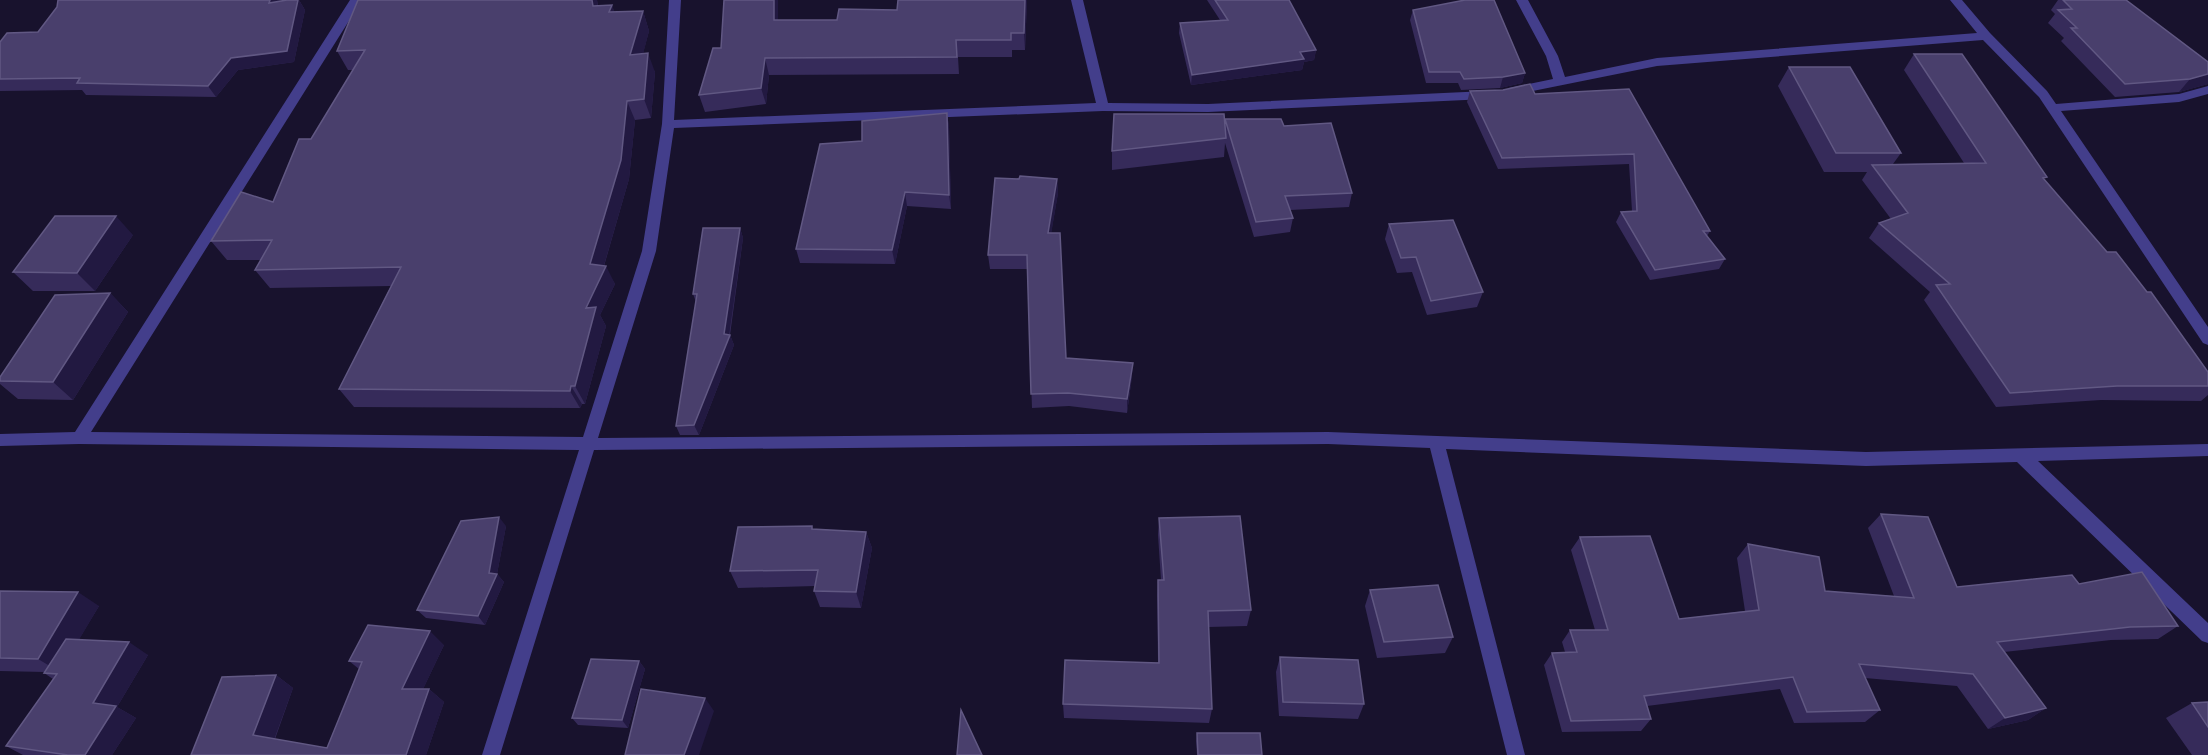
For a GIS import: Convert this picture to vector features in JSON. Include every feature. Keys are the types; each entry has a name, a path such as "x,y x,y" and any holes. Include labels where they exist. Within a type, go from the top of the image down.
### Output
{"street":[{"path":"79,438 356,0"},
{"path":"491,755 649,250 668,124 675,0"},
{"path":"1077,0 1103,108"},
{"path":"1522,0 1552,56 1560,81"},
{"path":"1956,0 1986,36 2043,94 2208,339"},
{"path":"668,124 1103,108 1208,108 1500,94 1657,62 1986,36"},
{"path":"2052,108 2179,98 2208,90"},
{"path":"0,440 79,438 590,444 1316,438 1866,459 2208,450"},
{"path":"1436,442 1516,755"},
{"path":"2020,455 2208,635"}],"building":[{"path":"58,0 270,0 269,3 298,0 287,51 231,58 208,86 77,83 80,78 0,79 0,42 7,33 38,32 57,7"},
{"path":"358,0 592,0 593,6 612,5 609,12 643,11 630,55 648,53 644,99 627,101 621,160 590,264 606,266 586,308 596,307 575,386 571,386 570,391 339,389 401,267 255,270 272,240 211,241 241,192 273,202 299,139 311,139 365,50 337,51"},
{"path":"724,0 774,0 774,20 837,20 839,9 897,10 898,0 1025,0 1024,33 1011,33 1011,40 956,40 957,57 765,58 761,88 699,95 713,48 721,48"},
{"path":"1215,0 1289,0 1316,50 1300,52 1304,59 1192,75 1180,23 1228,20"},
{"path":"1465,0 1494,0 1525,73 1503,77 1464,79 1460,72 1429,72 1413,10"},
{"path":"2063,0 2126,0 2208,62 2208,74 2190,79 2125,84 2071,28 2077,28 2058,10 2072,9"},
{"path":"1914,54 1962,54 2047,177 2043,178 2107,252 2116,252 2147,292 2151,292 2208,372 2208,386 2117,386 2010,393 1936,285 1950,284 1879,223 1908,213 1872,165 1986,163"},
{"path":"1789,67 1850,67 1901,153 1836,153"},
{"path":"1530,84 1535,94 1629,89 1710,231 1703,231 1725,259 1655,270 1621,212 1637,211 1634,154 1502,158 1470,91 1503,90"},
{"path":"947,113 949,195 905,192 892,250 796,249 820,144 862,141 862,121"},
{"path":"1114,114 1224,114 1226,138 1112,151"},
{"path":"1225,119 1281,119 1284,126 1331,123 1352,193 1285,196 1293,218 1256,222"},
{"path":"1020,176 1057,179 1048,233 1060,233 1066,358 1133,363 1127,399 1068,393 1031,394 1027,255 988,255 995,178 1019,179"},
{"path":"55,216 116,216 77,273 13,272"},
{"path":"1453,220 1483,292 1431,301 1416,257 1401,258 1389,224"},
{"path":"703,228 740,228 724,334 730,335 694,425 676,426 697,294 693,294"},
{"path":"110,293 53,382 0,381 0,377 55,295"},
{"path":"1881,514 1928,517 1957,587 2072,575 2079,584 2142,572 2178,626 2130,627 1997,642 2046,708 2005,718 1973,674 1859,664 1880,710 1807,712 1793,677 1644,696 1651,719 1571,721 1552,653 1577,652 1570,630 1608,630 1580,537 1650,536 1679,619 1759,610 1748,544 1819,557 1825,591 1914,598"},
{"path":"1240,516 1251,610 1208,611 1212,709 1063,704 1065,660 1159,663 1158,580 1164,580 1159,518"},
{"path":"499,517 489,573 497,574 478,616 417,610 461,521"},
{"path":"812,526 812,529 866,532 856,592 814,591 818,570 730,571 738,527"},
{"path":"1438,585 1453,637 1384,642 1370,590"},
{"path":"0,591 78,592 38,659 0,658"},
{"path":"368,625 430,631 402,689 429,689 406,755 191,755 222,677 276,675 253,735 327,748 362,662 349,661"},
{"path":"66,639 129,642 93,703 116,706 85,755 68,755 6,746 57,674 44,673"},
{"path":"1280,657 1358,660 1364,704 1283,702"},
{"path":"591,659 639,661 622,720 572,718"},
{"path":"641,689 705,698 684,755 625,755"},
{"path":"2208,702 2208,727 2192,703"},
{"path":"961,710 982,755 957,755"},
{"path":"1197,733 1260,733 1262,755 1198,755"}]}
